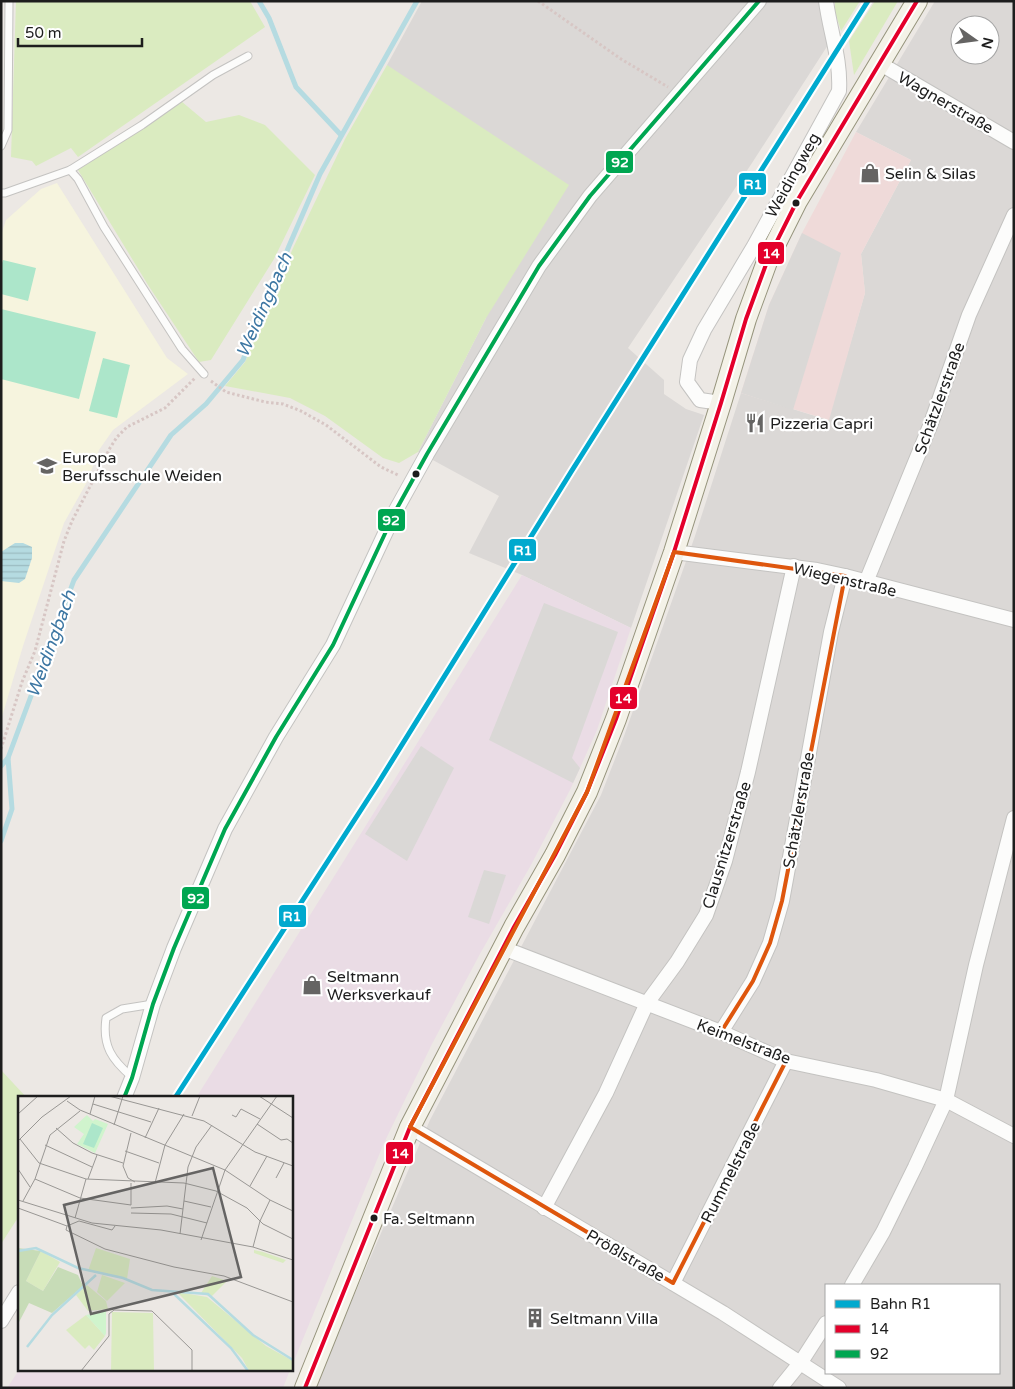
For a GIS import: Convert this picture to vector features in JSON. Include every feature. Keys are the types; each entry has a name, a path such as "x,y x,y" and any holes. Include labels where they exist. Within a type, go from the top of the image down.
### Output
{"main road":[{"path":"305,1388 410,1127 587,792 616,719 674,552 722,403 746,319 768,259 797,200 917,1"}],"street":[{"path":"125,1096 132,1078 153,1004 174,948 225,829 276,737 333,645 396,510 414,478 539,266 590,196 759,1"},
{"name":"Weidingweg","path":"722,403 700,400 687,382 690,360 704,330 754,246 839,91 840,80 836,48 826,1"},
{"name":"Wagnerstraße","path":"879,63 1014,142"},
{"name":"Schätzlerstraße","path":"866,582 930,426 969,315 1014,215"},
{"name":"Wiegenstraße","path":"674,552 794,566 846,576 1014,620"},
{"name":"Clausnitzerstraße","path":"544,1208 606,1093 647,1003 677,962 706,915 725,861 748,772 794,566"},
{"name":"Schätzlerstraße","path":"721,1032 753,981 770,944 782,901 831,632 846,576"},
{"path":"853,1284 883,1232 946,1100 976,965 1011,842 1014,818"},
{"name":"Keimelstraße","path":"503,948 721,1032 786,1061 876,1080 946,1100 1014,1136"},
{"name":"Rummelstraße","path":"674,1283 786,1061"},
{"name":"Prößlstraße","path":"410,1127 544,1208 674,1283 801,1362 839,1388"},
{"path":"1,1321 18,1294"},
{"path":"780,1388 801,1362 825,1325"}],"lane":[{"path":"1,146 8,130 9,1"},
{"path":"1,193 70,170 142,124 213,75 248,56"},
{"path":"70,170 78,179 104,227 182,349 204,374"},
{"path":"132,1078 115,1062 104,1033 106,1018 122,1009 153,1004"}],"path":[{"path":"538,1 621,59 679,94"},
{"path":"1,750 22,682 35,651 64,541 72,521 110,448 127,427 166,408 194,379 204,374"},
{"path":"212,382 226,392 265,402 283,404 301,411 326,425 381,467 401,477 414,478"}],"highlighted area":[{"path":"674,552 845,576 782,901 770,943 753,981 721,1032 786,1061 673,1283 410,1127 587,792"}],"shaded area":[{"path":"422,1 829,1 837,31 752,163 628,348 664,380 664,394 686,409 704,415 631,628 522,575 469,553 499,496 418,452 486,318 387,65"},
{"path":"935,1 1014,1 1014,1388 314,1388 430,1120 601,795 695,536 741,393 828,420 865,293 861,254 911,160 856,132"},
{"path":"856,132 911,160 861,254 865,293 829,420 741,393 769,305 802,233"},
{"name":"Europa Berufsschule Weiden","path":"57,183 167,358 188,374 113,430 99,450 87,482 64,523 23,646 1,720 1,235 6,220 41,189"},
{"path":"802,233 841,253 793,410 741,393 769,305"},
{"path":"522,575 631,628 597,730 571,788 531,865 481,952 432,1044 384,1143 292,1366 292,1096 197,1096"},
{"path":"544,603 618,632 572,758 580,768 573,783 489,740"},
{"path":"421,746 454,768 407,861 365,834"},
{"path":"484,870 506,875 489,924 468,917"},
{"path":"18,1372 289,1372 283,1388 7,1388"}],"green space":[{"path":"16,1 250,1 265,27 78,157 71,148 36,166 32,161 11,157"},
{"path":"835,1 860,1 841,31 835,12"},
{"path":"875,1 898,1 854,75 849,41"},
{"path":"387,65 569,185 486,318 418,452 399,463 383,458 325,416 290,398 225,386 245,362 293,248 345,139"},
{"path":"181,101 206,122 239,115 265,125 315,175 274,259 211,360 199,362 148,285 78,170"},
{"path":"3,260 36,268 28,301 1,294 1,266"},
{"path":"1,309 96,332 79,399 1,379"},
{"path":"103,358 130,365 117,418 89,411"},
{"path":"1,1070 25,1096 18,1096 18,1218 1,1244"}],"water":[{"path":"15,543 23,543 32,547 32,558 25,579 19,583 1,581 1,552"}],"waterway":[{"path":"259,1 269,18 296,87 341,135"},
{"name":"Weidingbach","path":"1,841 12,809 8,758 74,580 171,435 206,404 243,360 320,174 417,1"},
{"name":"Weidingbach","path":"1,766 8,758"}],"rail line":[{"name":"R1","path":"176,1096 377,785 571,472 868,1"}],"transit line":[{"name":"92","path":"125,1096 132,1078 153,1004 174,948 225,829 276,737 333,645 396,510 427,454 539,266 590,196 759,1"},
{"name":"14","path":"305,1388 410,1127 587,792 616,719 674,552 746,319 768,259 797,201 917,1"}],"place":[{"name":"Selin & Silas","path":"870,173"},
{"name":"Pizzeria Capri","path":"755,423"},
{"name":"Europa Berufsschule Weiden","path":"47,466"},
{"name":"Seltmann Werksverkauf","path":"312,985"},
{"name":"Fa. Seltmann","path":"374,1218"},
{"name":"Seltmann Villa","path":"535,1318"}]}
